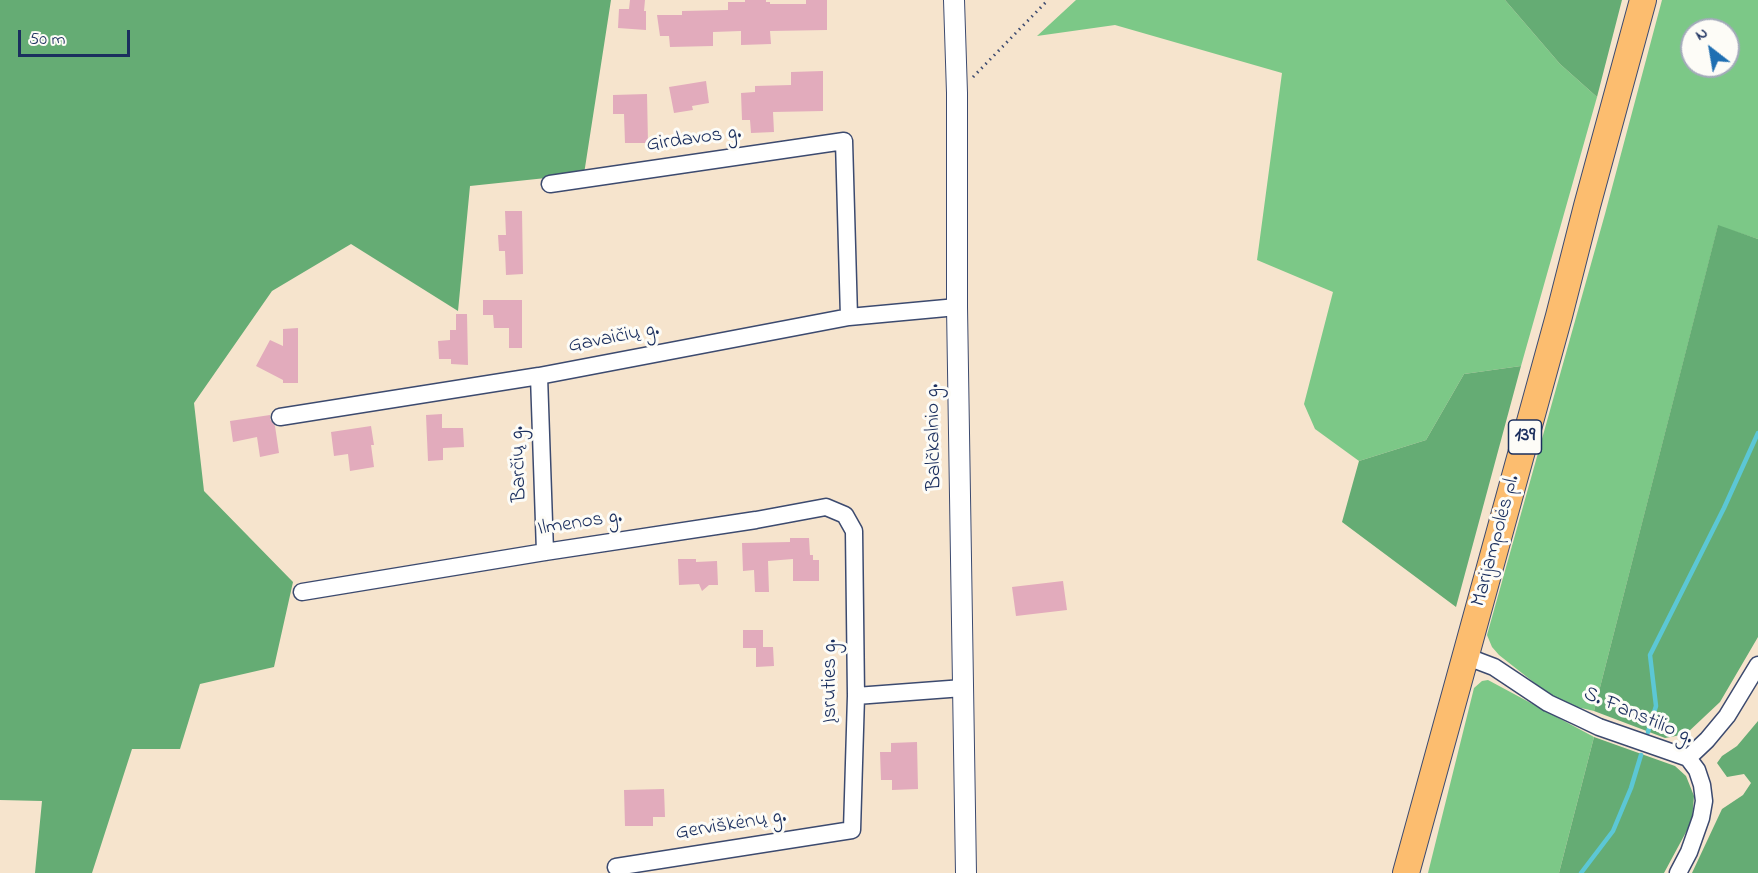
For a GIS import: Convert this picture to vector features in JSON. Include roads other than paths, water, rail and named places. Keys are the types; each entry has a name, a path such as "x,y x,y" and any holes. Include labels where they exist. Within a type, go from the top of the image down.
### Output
{"main road":[{"name":"Marijampolės pl.","path":"1406,873 1643,0"}],"street":[{"name":"Balčkalnio g.","path":"954,0 966,873"},
{"name":"Girdavos g.","path":"550,184 844,141 849,317"},
{"name":"Gavaičių g.","path":"280,417 539,376 849,317 957,307"},
{"name":"Barčių g.","path":"539,376 545,552"},
{"name":"Ilmenos g.","path":"302,592 826,507 845,515 854,531"},
{"name":"Įsruties g.","path":"852,830 856,696 854,531"},
{"name":"S. Fanstilio g.","path":"1465,656 1494,667 1548,703 1578,717 1610,731 1688,758 1697,770 1704,801 1701,818 1689,852 1678,873"},
{"path":"1688,758 1727,716 1758,665"},
{"path":"856,696 963,688"},
{"name":"Gerviškėnų g.","path":"616,867 852,830"}],"waterway":[{"path":"1648,732 1656,706 1650,655 1724,508 1758,433"},
{"path":"1581,873 1613,831 1631,788 1641,755"}]}
